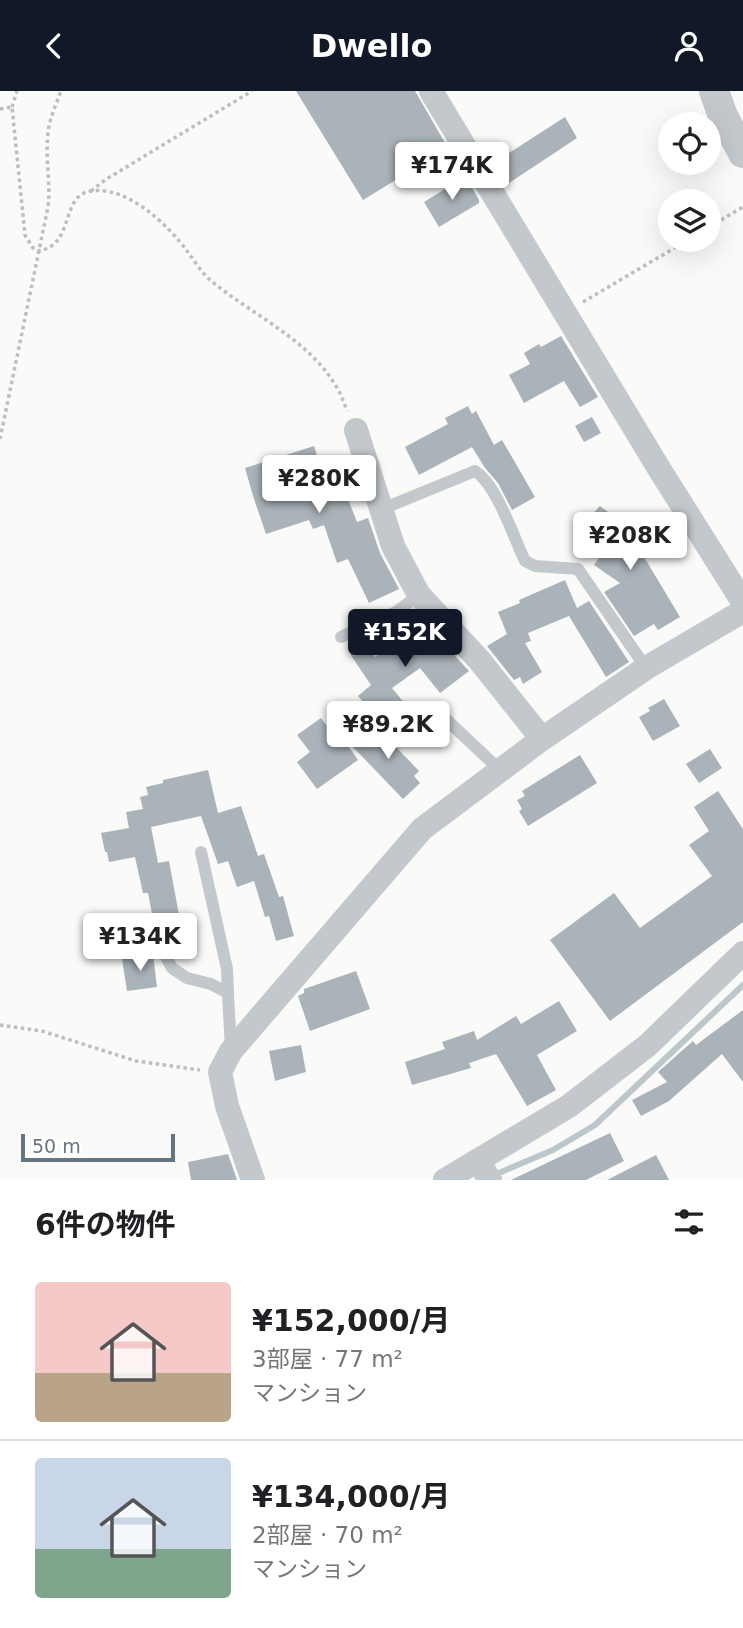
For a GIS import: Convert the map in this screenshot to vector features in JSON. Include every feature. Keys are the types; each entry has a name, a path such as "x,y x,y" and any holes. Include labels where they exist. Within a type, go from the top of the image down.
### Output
{"street":[{"path":"431,91 743,602"},
{"path":"714,91 723,116 743,153"},
{"path":"356,431 393,546 419,595 480,661 542,739"},
{"path":"253,1180 227,1106 220,1072 231,1051 422,829 542,739 646,668 743,611"},
{"path":"446,1180 484,1171 648,1045 743,953"}],"lane":[{"path":"382,509 475,471 481,475 496,499 525,561 535,566 578,569 646,668"},
{"path":"341,637 396,612 419,595"},
{"path":"435,709 500,770"},
{"path":"201,852 227,969 231,1051"},
{"path":"153,932 172,968 187,978 211,984 228,993"}],"path":[{"path":"17,91 12,107 25,235 38,251"},
{"path":"0,439 50,191 48,131 61,91"},
{"path":"38,251 56,245 69,212 80,195 91,191 104,180 252,91"},
{"path":"0,109 12,107"},
{"path":"91,191 121,197 148,210 185,248 207,277 311,355 336,386 356,431"},
{"path":"721,220 743,207"},
{"path":"566,312 668,252"},
{"path":"0,1025 42,1031 135,1061 220,1072"}],"building":[{"path":"296,91 415,91 448,148 363,200"},
{"path":"565,117 577,138 509,183 504,183 494,159 507,150 509,153"},
{"path":"463,178 469,187 471,186 479,203 439,227 424,202"},
{"path":"561,336 598,397 580,407 564,381 524,403 509,375 530,364 524,353"},
{"path":"468,406 472,414 476,411 494,445 502,440 535,497 512,510 498,483 472,447 419,475 405,447 448,424 445,418"},
{"path":"592,417 601,433 584,442 575,426"},
{"path":"314,446 319,462 316,463 327,495 344,489 357,522 368,518 380,553 399,589 369,603 348,559 337,563 324,525 313,529 309,520 266,534 245,468"},
{"path":"600,506 642,537 653,531 662,547 644,557 680,617 658,630 654,624 634,636 604,592 620,583 594,565 603,552 578,529"},
{"path":"565,580 577,608 589,601 629,662 606,677 569,616 528,633 531,641 525,643 542,672 523,684 520,677 514,680 487,646 507,634 498,612"},
{"path":"413,610 469,671 440,693 420,668 392,688 411,711 388,731 358,696 371,685 350,654 365,644 375,657 406,635 396,624"},
{"path":"664,699 680,726 653,741 639,717"},
{"path":"321,718 334,735 338,732 358,760 317,789 297,762 310,752 297,735"},
{"path":"378,723 396,743 394,745 419,771 414,776 420,783 403,799 353,747"},
{"path":"710,749 722,768 699,783 686,764"},
{"path":"580,755 597,783 528,826 519,811 522,809 517,800 525,796 522,791"},
{"path":"208,770 218,813 241,806 258,856 264,854 279,897 283,896 294,936 276,941 254,881 237,887 228,861 218,864 201,816 151,827 158,863 169,861 182,931 164,934 158,918 153,919 148,893 143,893 135,857 109,862 101,833 129,828 126,812 143,809 140,797 148,795 146,787 163,783 163,780"},
{"path":"718,791 743,829 743,922 610,1021 550,940 614,893 640,928 712,876 689,845 709,831 694,807"},
{"path":"153,954 157,987 127,991 122,959"},
{"path":"356,971 370,1009 310,1031 298,996 304,993 304,989"},
{"path":"559,1001 577,1031 537,1055 556,1090 527,1106 496,1054 469,1063 471,1068 412,1085 405,1062 445,1049 442,1042 474,1031 477,1040 516,1016 521,1024"},
{"path":"743,1010 743,1082 722,1054 669,1101 641,1116 632,1100 667,1082 658,1072 693,1041 696,1045"},
{"path":"301,1045 306,1072 275,1081 269,1051"},
{"path":"610,1133 624,1161 586,1180 511,1180"},
{"path":"228,1154 237,1180 191,1180 188,1162"},
{"path":"656,1155 669,1180 607,1180"}],"waterway":[{"path":"494,1175 553,1150 595,1125 743,985"}]}
